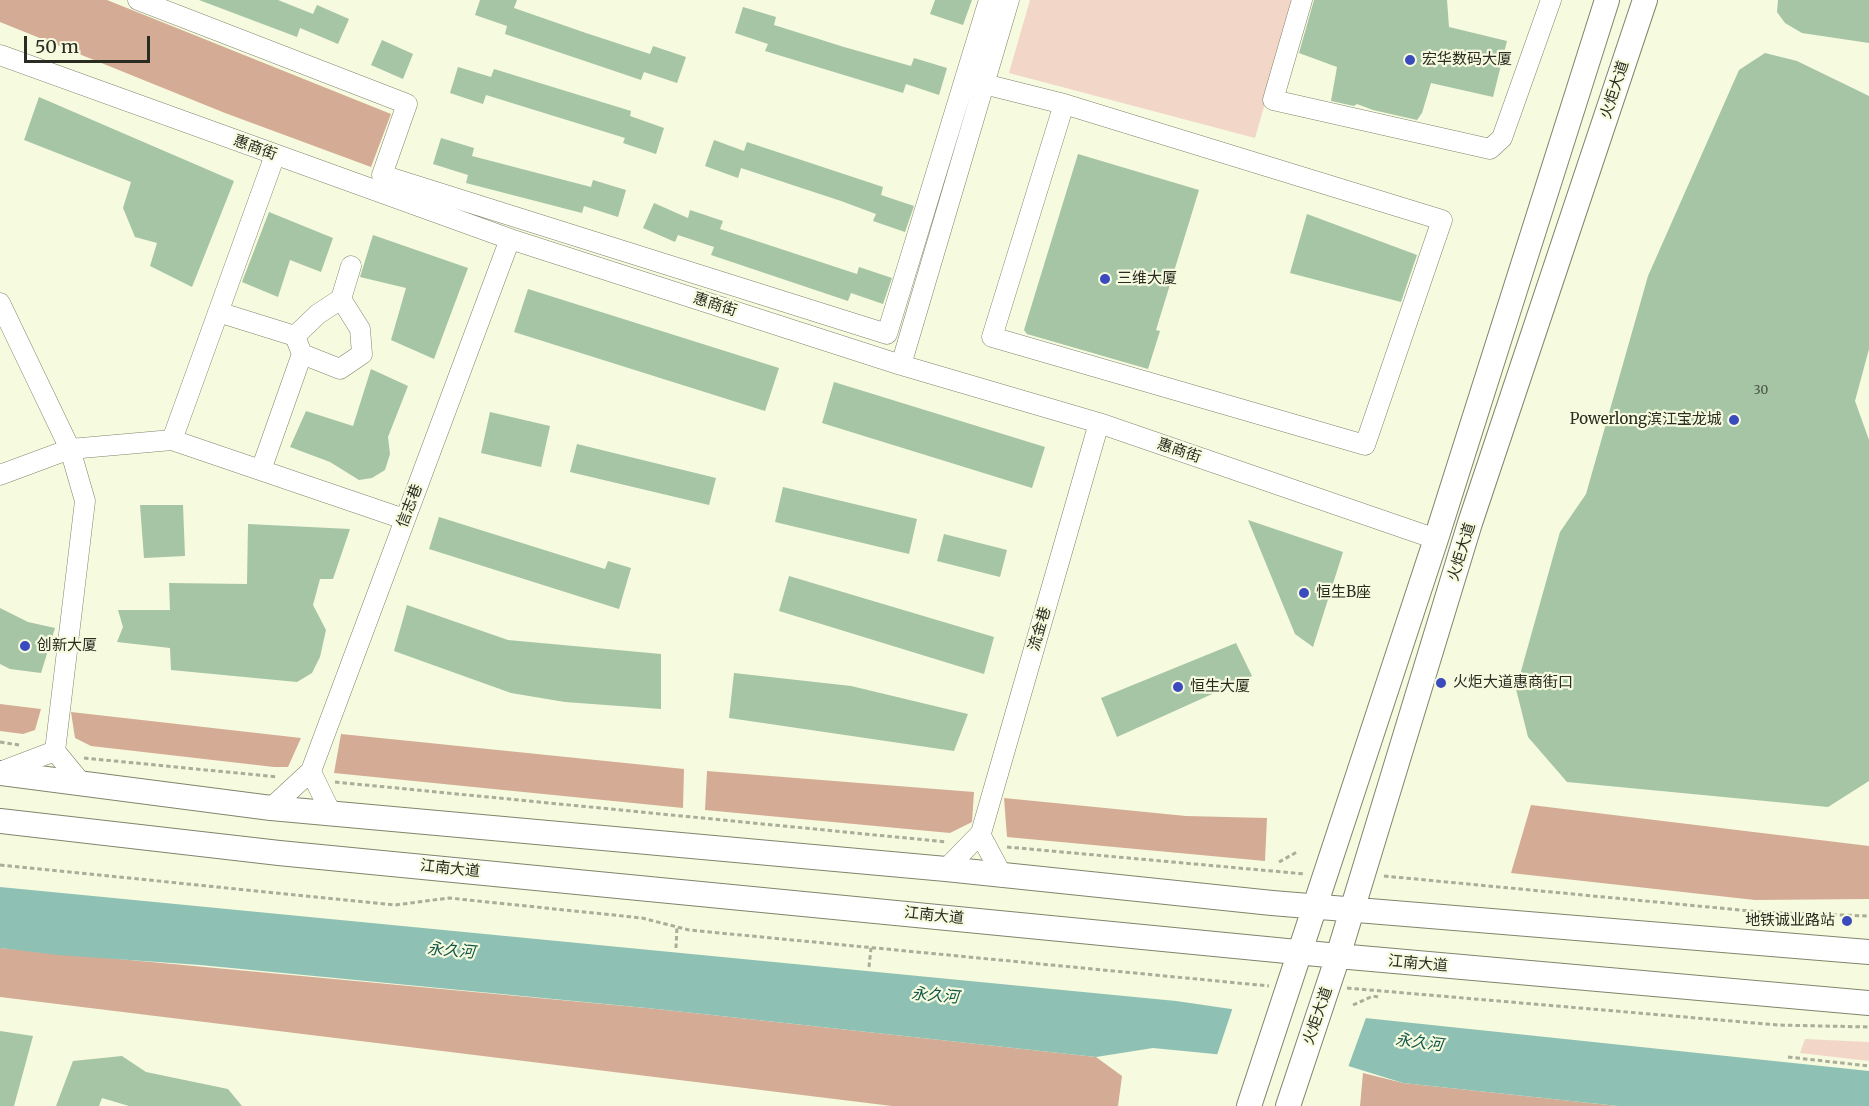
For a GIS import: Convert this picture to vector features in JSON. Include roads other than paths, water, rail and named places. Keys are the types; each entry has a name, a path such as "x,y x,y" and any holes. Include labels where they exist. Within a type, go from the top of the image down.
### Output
{"main road":[{"name":"火炬大道","path":"1253,1096 1436,539 1607,0"},
{"name":"火炬大道","path":"1291,1096 1353,909 1470,523 1645,0"},
{"path":"0,773 271,808 946,869 1003,877 1316,906 1869,952"},
{"name":"江南大道","path":"0,821 303,855 1338,956 1869,1003"}],"street":[{"path":"138,0 407,104 382,174 887,334 989,0"},
{"path":"901,365 1010,0"},
{"path":"1302,0 1274,100 1490,149 1502,138 1551,0"},
{"name":"惠商街","path":"0,55 510,239 901,365 1099,423 1436,539"},
{"path":"984,84 1064,104 1442,220 1365,444 992,337 1064,104"},
{"path":"172,440 275,155"},
{"name":"信志巷","path":"271,808 310,777 510,239"},
{"path":"261,470 298,345 318,314 341,299 351,266"},
{"path":"218,312 298,345 340,369 362,354 360,329 341,299"},
{"path":"0,303 70,449 85,501 55,752 82,785"},
{"name":"流金巷","path":"980,842 1099,423"},
{"path":"0,475 70,449 172,440 404,519"},
{"path":"0,773 55,752"},
{"path":"310,777 331,813"},
{"path":"946,869 980,842 1003,877"}],"water":[{"name":"永久河","path":"0,887 1176,1001 1245,1011 1346,1016 1869,1071 1869,1106 1618,1106 1403,1083 1329,1060 1235,1056 1153,1048 1096,1057 657,1009 200,965 58,955 0,948"}],"place":[{"name":"宏华数码大厦","path":"1410,60"},
{"name":"三维大厦","path":"1105,279"},
{"name":"Powerlong滨江宝龙城","path":"1734,420"},
{"name":"恒生B座","path":"1304,593"},
{"name":"创新大厦","path":"25,646"},
{"name":"火炬大道惠商街口","path":"1441,683"},
{"name":"恒生大厦","path":"1178,687"},
{"name":"地铁诚业路站","path":"1847,921"}]}
